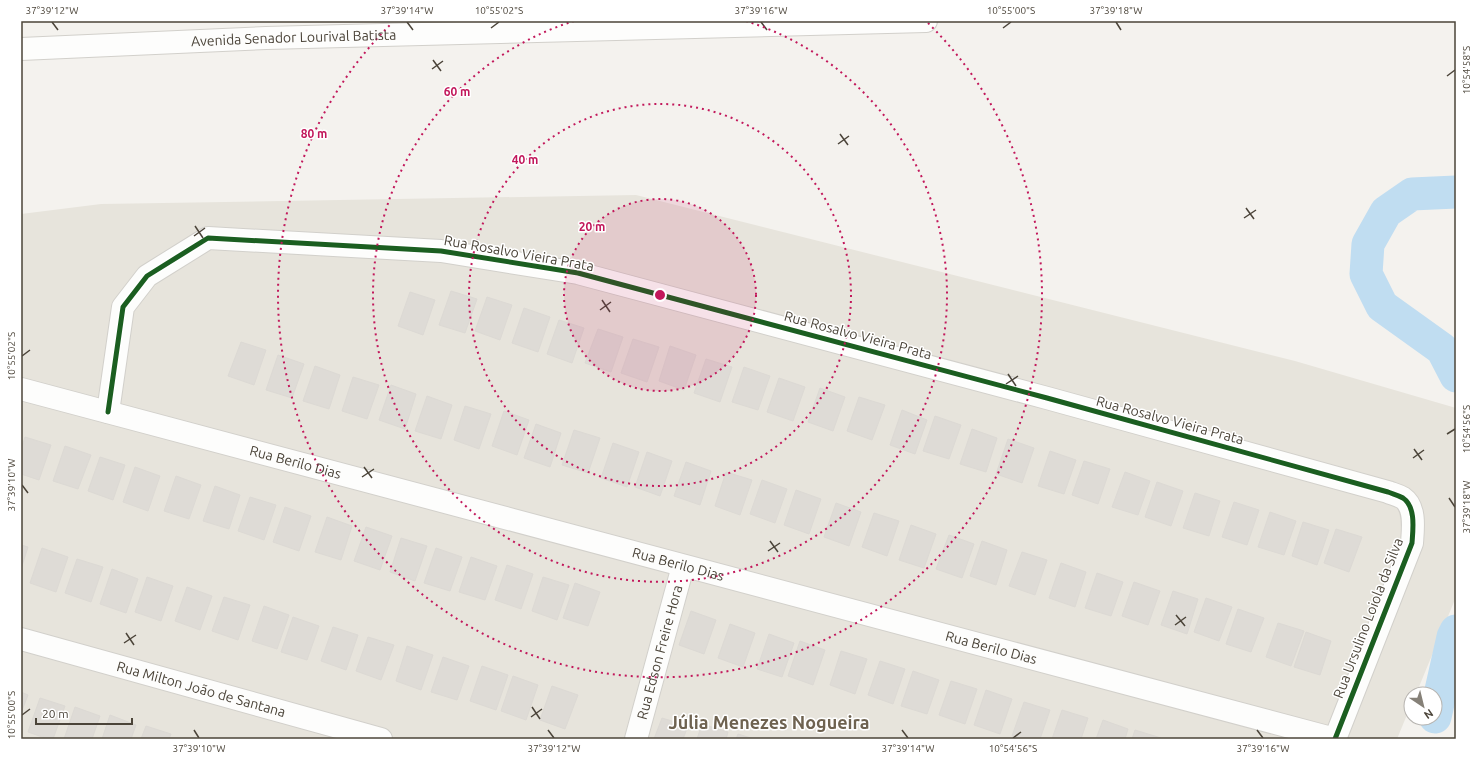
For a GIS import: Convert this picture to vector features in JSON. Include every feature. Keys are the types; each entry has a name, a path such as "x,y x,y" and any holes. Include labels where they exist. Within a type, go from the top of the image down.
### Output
{"street":[{"name":"Avenida Senador Lourival Batista","path":"21,49 266,30 926,21"},
{"name":"Rua Rosalvo Vieira Prata","path":"108,412 123,306 147,276 208,238 441,251 578,273 1047,398 1388,492"},
{"name":"Rua Berilo Dias","path":"21,389 1335,739"},
{"name":"Rua Ursulino Loiola da Silva","path":"1335,739 1412,543 1413,522 1410,508 1403,499 1388,492"},
{"name":"Rua Edson Freire Hora","path":"636,739 683,566"},
{"name":"Rua Milton João de Santana","path":"21,639 381,739"}],"shaded area":[{"path":"636,195 1295,361 1456,408 1456,597 1419,686 1403,686 1403,724 1397,739 21,739 21,214 101,204"}],"building":[{"path":"451,291 477,299 465,333 439,325"},
{"path":"410,292 435,300 423,335 398,326"},
{"path":"487,297 512,305 500,340 475,331"},
{"path":"524,308 550,317 538,352 512,343"},
{"path":"559,320 584,328 572,363 547,354"},
{"path":"598,329 623,337 611,372 585,363"},
{"path":"633,339 659,347 647,382 621,373"},
{"path":"241,342 266,350 254,385 228,376"},
{"path":"670,346 696,355 684,390 659,381"},
{"path":"278,355 304,364 292,398 266,390"},
{"path":"706,359 732,367 720,402 694,393"},
{"path":"315,366 340,375 329,409 303,401"},
{"path":"744,367 770,376 758,410 732,402"},
{"path":"353,377 379,385 367,419 342,411"},
{"path":"779,378 805,387 793,421 767,412"},
{"path":"391,385 416,394 405,429 379,420"},
{"path":"820,388 845,397 833,431 808,422"},
{"path":"427,396 452,405 441,439 415,431"},
{"path":"859,397 885,405 872,440 847,431"},
{"path":"465,406 491,414 479,449 454,440"},
{"path":"902,410 927,420 915,454 890,445"},
{"path":"504,411 529,420 517,455 492,446"},
{"path":"935,416 961,425 949,459 923,451"},
{"path":"536,424 561,433 550,467 524,458"},
{"path":"972,429 997,438 986,472 960,464"},
{"path":"574,430 600,438 588,473 562,465"},
{"path":"25,437 51,445 39,480 21,474 21,450"},
{"path":"1008,439 1034,448 1022,483 996,474"},
{"path":"613,443 639,452 627,487 601,478"},
{"path":"65,446 91,455 78,489 53,481"},
{"path":"1050,451 1076,460 1064,494 1038,486"},
{"path":"647,452 672,461 660,496 635,487"},
{"path":"100,457 125,465 113,500 88,491"},
{"path":"1084,461 1110,469 1098,504 1072,495"},
{"path":"686,462 711,471 700,505 674,496"},
{"path":"135,467 160,476 148,511 123,502"},
{"path":"726,472 752,480 740,515 715,506"},
{"path":"1125,472 1150,481 1138,515 1112,507"},
{"path":"176,476 201,485 189,519 164,511"},
{"path":"762,480 787,489 775,523 750,514"},
{"path":"1157,482 1183,491 1171,526 1145,517"},
{"path":"215,486 240,495 229,529 203,521"},
{"path":"796,490 821,499 809,534 784,525"},
{"path":"1195,493 1220,501 1209,536 1183,528"},
{"path":"250,497 276,505 264,540 238,531"},
{"path":"1234,502 1259,510 1247,545 1222,537"},
{"path":"836,503 861,512 849,546 824,537"},
{"path":"285,507 311,516 299,551 273,542"},
{"path":"1270,512 1296,521 1284,555 1258,547"},
{"path":"874,513 899,521 887,556 862,547"},
{"path":"327,517 352,526 341,560 315,552"},
{"path":"1303,522 1329,530 1317,565 1292,556"},
{"path":"911,525 936,534 924,568 899,560"},
{"path":"366,527 392,536 380,570 354,561"},
{"path":"1336,529 1362,537 1349,572 1324,563"},
{"path":"949,535 974,544 962,578 936,569"},
{"path":"401,538 427,546 415,581 390,572"},
{"path":"982,541 1007,550 996,585 970,576"},
{"path":"21,545 28,547 21,569"},
{"path":"42,548 68,557 56,592 30,583"},
{"path":"436,548 462,557 450,591 424,583"},
{"path":"1022,552 1047,560 1035,595 1009,586"},
{"path":"471,557 497,566 485,600 459,592"},
{"path":"77,559 103,567 91,602 65,593"},
{"path":"1061,563 1086,572 1075,607 1049,598"},
{"path":"507,565 533,574 521,609 495,600"},
{"path":"112,569 138,579 126,613 100,604"},
{"path":"1097,573 1123,582 1111,616 1085,608"},
{"path":"147,577 173,586 161,621 135,612"},
{"path":"543,577 569,585 557,620 532,611"},
{"path":"1134,582 1160,591 1148,625 1122,616"},
{"path":"575,583 600,592 588,626 563,618"},
{"path":"187,587 212,596 200,630 175,621"},
{"path":"1173,591 1198,599 1187,634 1161,625"},
{"path":"224,597 250,605 238,640 212,631"},
{"path":"1206,598 1232,607 1219,641 1194,632"},
{"path":"264,606 289,615 277,649 252,641"},
{"path":"1238,609 1264,618 1251,652 1226,644"},
{"path":"691,611 716,620 704,654 679,645"},
{"path":"293,617 319,626 307,660 281,652"},
{"path":"1278,623 1304,631 1291,666 1266,657"},
{"path":"730,624 755,633 743,667 718,658"},
{"path":"333,627 358,635 346,670 321,661"},
{"path":"1306,632 1331,641 1320,675 1294,667"},
{"path":"769,634 794,643 782,677 757,669"},
{"path":"368,637 394,645 381,680 356,671"},
{"path":"800,641 825,650 813,685 788,676"},
{"path":"407,646 433,655 421,690 396,681"},
{"path":"841,651 867,659 855,694 830,685"},
{"path":"443,657 469,666 457,700 431,692"},
{"path":"880,661 905,669 893,704 868,695"},
{"path":"482,666 508,675 496,710 470,701"},
{"path":"913,671 939,680 927,714 901,706"},
{"path":"513,676 538,685 526,720 501,711"},
{"path":"951,681 977,689 965,724 939,715"},
{"path":"552,686 578,695 565,729 540,720"},
{"path":"986,690 1012,699 1000,734 974,725"},
{"path":"21,692 28,695 21,713"},
{"path":"40,698 65,706 53,739 48,739 28,732"},
{"path":"1024,702 1050,710 1040,739 1021,739 1012,736"},
{"path":"75,707 100,716 92,739 64,739"},
{"path":"1062,710 1088,718 1081,739 1052,739"},
{"path":"110,715 136,725 131,739 102,739"},
{"path":"662,718 688,726 683,739 654,739"},
{"path":"1103,720 1128,729 1125,739 1096,739"},
{"path":"702,724 728,732 726,739 697,739"},
{"path":"146,726 171,734 169,739 141,739"},
{"path":"1135,730 1161,738 1132,739"},
{"path":"738,734 754,739 736,739"}],"waterway":[{"path":"1456,192 1412,194 1386,212 1368,244 1366,274 1382,306 1442,349 1456,376"},
{"path":"1442,686 1453,637 1456,631"}],"cycle path":[{"path":"108,412 123,307 147,276 208,238 441,251 578,273 1047,398 1388,492 1403,498 1407,502 1412,513 1412,543 1335,739"}],"district":[{"name":"Júlia Menezes Nogueira","path":"769,722"}]}
